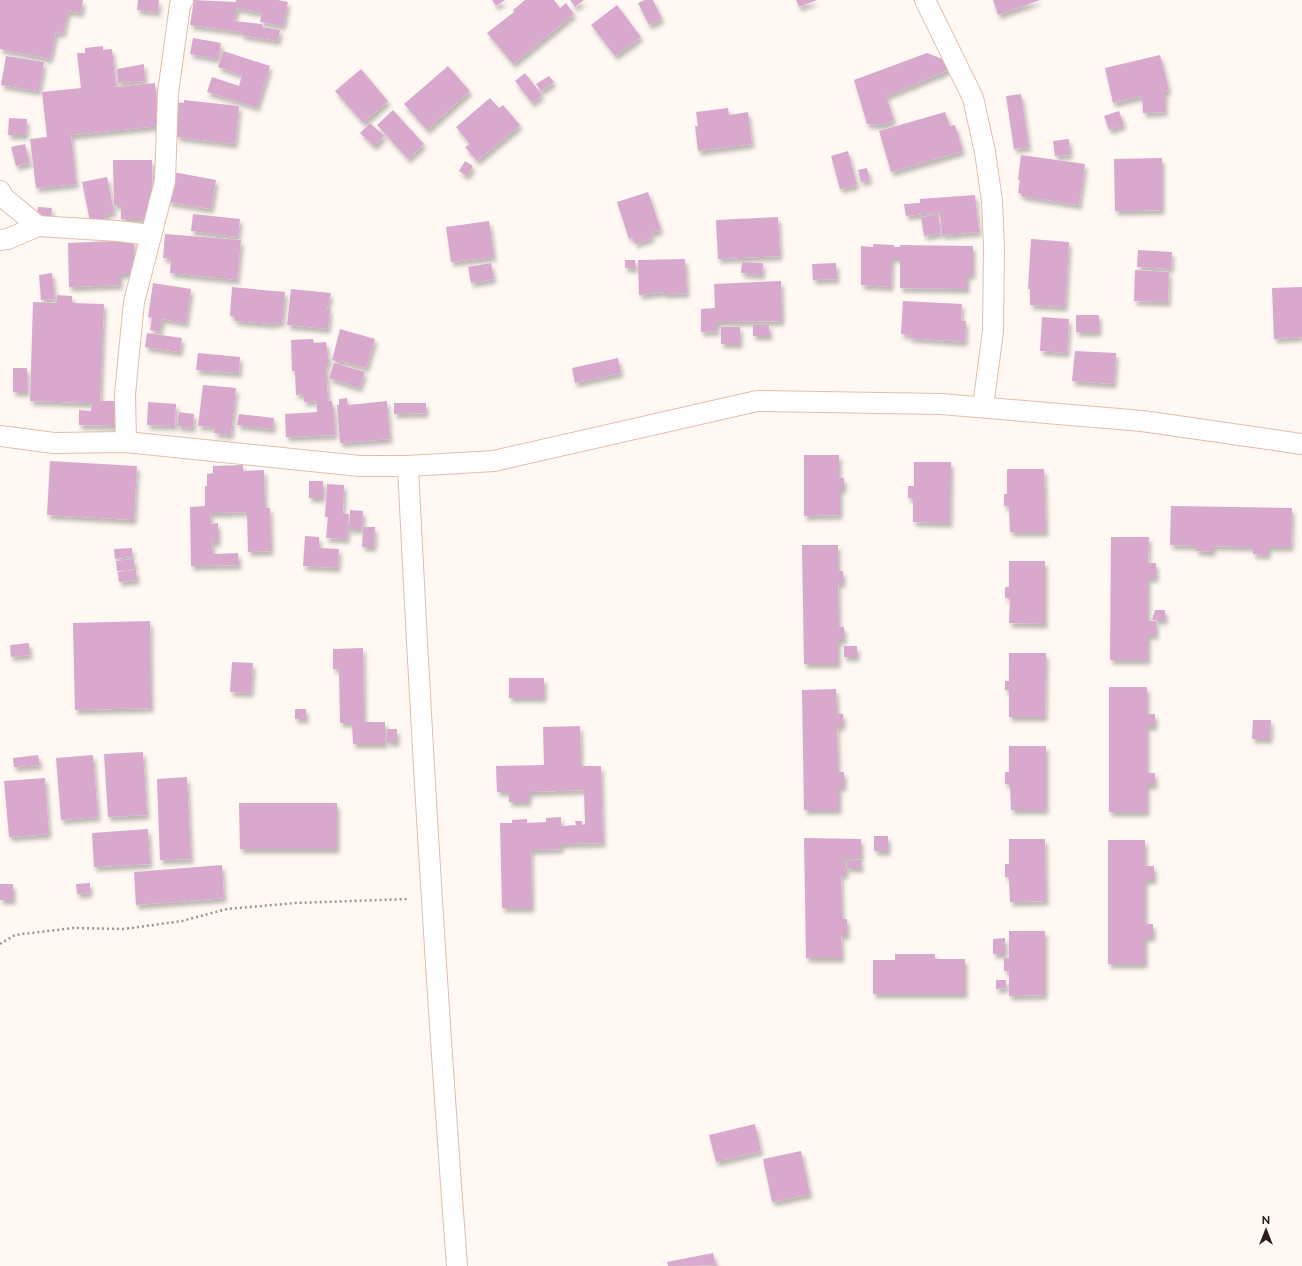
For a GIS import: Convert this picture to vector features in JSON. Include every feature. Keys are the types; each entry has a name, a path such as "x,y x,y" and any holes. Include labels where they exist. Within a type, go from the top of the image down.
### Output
{"street":[{"path":"126,442 125,394 134,302 165,181 168,93 180,5 183,0"},
{"path":"924,0 973,98 985,152 992,209 994,331 983,408"},
{"path":"0,191 4,198 38,226"},
{"path":"0,240 8,239 38,226 118,231 151,235"},
{"path":"0,436 54,443 126,442 360,466 408,466 494,461 757,401 940,404 1142,421 1302,444"},
{"path":"408,466 431,898 457,1266"}],"path":[{"path":"0,944 15,935 73,928 124,929 182,921 227,909 296,903 431,898"}],"building":[{"path":"0,0 83,0 81,13 68,11 63,34 56,32 50,59 0,49"},
{"path":"138,0 159,0 158,12 137,10"},
{"path":"194,0 236,2 236,0 278,0 288,2 283,26 260,22 262,13 237,8 234,21 262,24 262,27 280,30 278,41 241,35 242,32 190,25"},
{"path":"492,0 505,0 496,6"},
{"path":"525,0 554,0 560,8 566,3 574,14 513,64 487,33 514,12 513,10"},
{"path":"570,0 584,0 575,7"},
{"path":"645,0 653,0 662,19 649,25 638,3"},
{"path":"796,0 817,0 799,7"},
{"path":"993,0 1040,0 998,15"},
{"path":"617,5 641,37 615,56 591,25"},
{"path":"193,38 221,43 218,59 190,54"},
{"path":"103,46 103,50 112,49 116,87 155,83 159,126 71,135 76,184 36,188 30,139 47,137 42,92 81,88 77,53 85,53 85,48"},
{"path":"223,51 270,66 257,107 207,92 212,77 239,86 242,75 218,67"},
{"path":"927,53 945,60 949,70 886,96 894,120 883,125 867,124 854,80"},
{"path":"1160,55 1169,90 1165,91 1165,112 1143,113 1142,96 1113,103 1105,68"},
{"path":"6,56 44,62 39,91 1,85"},
{"path":"144,64 145,81 118,83 117,69"},
{"path":"448,66 470,91 427,130 404,104"},
{"path":"361,69 388,101 363,123 335,91"},
{"path":"525,73 542,95 532,103 515,81"},
{"path":"549,76 554,82 541,91 536,84"},
{"path":"1021,94 1029,147 1014,149 1006,96"},
{"path":"490,98 499,108 503,105 520,125 477,161 465,147 470,144 456,127"},
{"path":"184,100 239,106 235,144 177,137 177,132 172,132 176,102 184,103"},
{"path":"728,108 729,115 748,112 752,144 698,151 695,126 698,126 696,112"},
{"path":"393,110 424,144 408,159 377,125"},
{"path":"1119,111 1124,125 1109,130 1104,116"},
{"path":"945,112 950,126 955,125 963,151 891,172 879,131"},
{"path":"9,118 27,119 26,135 8,135"},
{"path":"370,123 384,136 374,146 360,133"},
{"path":"1069,139 1070,155 1055,156 1053,141"},
{"path":"25,144 30,163 16,166 11,147"},
{"path":"848,151 857,185 840,189 831,156"},
{"path":"1021,155 1085,164 1079,205 1022,196 1022,194 1018,193"},
{"path":"1162,158 1162,210 1115,211 1114,159"},
{"path":"113,160 152,160 153,219 121,219 121,205 114,205"},
{"path":"465,161 473,166 467,176 459,171"},
{"path":"867,168 870,180 861,182 858,170"},
{"path":"173,172 216,180 211,209 168,202"},
{"path":"107,177 114,212 106,214 107,218 90,221 82,182"},
{"path":"648,192 661,230 651,233 652,238 635,244 633,237 629,239 617,202"},
{"path":"975,195 979,232 942,235 940,212 906,216 904,204 920,203 920,199"},
{"path":"38,207 52,208 51,216 37,216"},
{"path":"193,214 240,219 238,237 191,231"},
{"path":"938,214 941,233 924,236 921,217"},
{"path":"778,217 780,256 718,259 716,220"},
{"path":"489,221 494,257 451,262 446,227"},
{"path":"165,234 241,240 237,280 170,273 171,259 163,258"},
{"path":"1031,239 1069,242 1065,307 1030,305 1030,289 1028,289"},
{"path":"134,240 135,274 120,274 120,285 69,287 68,243"},
{"path":"873,244 894,245 894,247 900,247 900,245 973,246 973,275 967,275 967,289 900,288 900,258 892,258 891,287 861,285 861,246 873,247"},
{"path":"1138,250 1172,252 1171,269 1137,267"},
{"path":"685,259 687,293 664,294 664,292 639,295 638,260"},
{"path":"625,260 635,260 636,268 625,268"},
{"path":"742,262 763,263 762,275 741,273"},
{"path":"491,263 494,279 471,283 468,267"},
{"path":"836,263 837,279 813,280 812,264"},
{"path":"1135,270 1169,272 1168,302 1134,301"},
{"path":"52,273 55,299 41,300 39,275"},
{"path":"781,281 782,321 717,322 717,331 701,332 701,309 715,308 714,284"},
{"path":"153,283 191,289 186,323 162,319 160,332 150,330 152,318 148,317"},
{"path":"232,287 285,292 282,323 276,322 275,324 235,321 235,317 230,316"},
{"path":"1302,287 1302,337 1274,339 1272,288"},
{"path":"291,289 331,293 327,309 330,309 328,329 287,325"},
{"path":"57,295 72,296 72,303 104,304 100,401 118,401 117,426 79,425 79,410 91,411 92,403 30,401 33,302 56,303"},
{"path":"903,301 962,304 961,321 966,321 965,342 909,338 910,335 901,334"},
{"path":"1076,315 1099,315 1099,332 1076,332"},
{"path":"1042,317 1069,319 1067,353 1040,351"},
{"path":"753,325 769,325 770,336 753,336"},
{"path":"721,327 740,327 740,344 721,344"},
{"path":"340,329 375,339 366,368 332,360"},
{"path":"147,333 182,338 180,352 145,347"},
{"path":"313,339 314,343 326,342 329,363 326,364 328,401 332,401 334,409 335,435 286,437 285,414 317,412 317,401 304,402 303,394 296,395 295,371 292,371 291,340"},
{"path":"1075,351 1116,353 1114,384 1072,381"},
{"path":"198,353 240,357 239,373 196,370"},
{"path":"618,358 621,373 575,383 572,368"},
{"path":"334,363 365,372 359,388 329,378"},
{"path":"13,368 27,368 27,392 13,392"},
{"path":"203,385 236,388 231,435 214,433 215,427 198,426"},
{"path":"347,398 348,405 387,401 390,439 340,443 337,405 339,405 339,399"},
{"path":"148,402 176,404 175,426 147,425"},
{"path":"394,403 426,403 426,413 394,414"},
{"path":"179,412 194,414 193,428 177,426"},
{"path":"239,414 274,418 273,429 237,425"},
{"path":"804,455 839,455 839,478 844,478 844,489 840,489 840,515 804,516"},
{"path":"50,461 137,466 134,520 47,515"},
{"path":"914,462 951,462 950,523 913,522 913,498 908,498 908,486 914,486"},
{"path":"243,465 243,471 264,470 265,508 270,508 271,551 248,552 247,512 210,513 211,524 218,523 218,542 212,542 213,554 238,553 239,565 191,566 190,507 205,506 205,486 207,486 207,474 213,473 213,466"},
{"path":"1007,469 1044,469 1046,532 1010,532 1009,506 1004,506 1004,494 1007,494"},
{"path":"309,481 323,481 323,498 309,498"},
{"path":"327,484 344,485 343,514 349,514 347,539 326,538 328,517 325,517"},
{"path":"1171,506 1292,508 1291,547 1268,547 1268,555 1253,554 1253,547 1213,546 1213,552 1196,551 1196,546 1170,545"},
{"path":"350,510 363,511 362,529 349,529"},
{"path":"363,527 375,527 374,547 362,547"},
{"path":"305,536 319,537 319,548 339,549 338,568 303,566"},
{"path":"1111,537 1149,537 1148,563 1156,563 1156,578 1148,578 1148,621 1156,621 1156,635 1148,635 1148,660 1110,660"},
{"path":"802,545 838,545 838,571 843,571 843,583 838,583 839,627 844,627 844,640 838,640 838,664 804,664"},
{"path":"132,548 132,557 115,559 114,549"},
{"path":"134,559 135,569 117,571 116,561"},
{"path":"1009,561 1045,561 1045,624 1009,623 1010,598 1005,598 1005,587 1009,587"},
{"path":"136,570 137,580 119,582 118,572"},
{"path":"1155,610 1165,610 1165,620 1152,620"},
{"path":"150,621 151,708 75,710 73,623"},
{"path":"29,643 30,655 11,657 10,645"},
{"path":"844,646 857,646 857,657 844,657"},
{"path":"363,648 364,722 385,722 385,744 353,744 352,723 340,723 339,669 333,669 333,649"},
{"path":"1009,653 1046,653 1045,717 1009,717 1009,690 1005,690 1005,681 1009,681"},
{"path":"232,662 253,663 251,693 230,692"},
{"path":"509,678 544,678 544,698 509,698"},
{"path":"1109,687 1147,687 1147,714 1155,714 1155,726 1147,726 1147,773 1155,773 1155,785 1147,785 1147,812 1109,812"},
{"path":"836,689 837,714 843,714 843,726 837,726 838,772 844,772 844,787 839,787 839,810 804,810 802,690"},
{"path":"295,709 306,709 306,719 295,719"},
{"path":"1253,720 1271,720 1270,739 1252,739"},
{"path":"580,726 581,766 601,766 603,843 561,844 561,849 531,850 532,908 502,908 500,823 512,823 512,820 527,819 527,823 546,822 546,818 561,817 561,826 576,825 575,821 582,821 582,825 585,824 584,790 529,792 529,802 509,802 509,792 497,792 496,766 544,765 543,727"},
{"path":"387,729 397,729 397,742 387,742"},
{"path":"1009,746 1046,746 1046,810 1011,810 1010,784 1005,784 1005,772 1009,772"},
{"path":"143,752 147,815 108,817 104,754"},
{"path":"38,755 40,765 14,767 13,758"},
{"path":"93,755 98,817 61,820 56,758"},
{"path":"187,777 191,859 160,860 157,779"},
{"path":"45,778 49,834 9,837 4,781"},
{"path":"239,803 337,803 337,849 240,849"},
{"path":"148,829 150,864 94,867 92,833"},
{"path":"874,836 888,836 888,851 874,851"},
{"path":"804,838 861,839 861,858 840,858 840,861 846,861 846,874 841,874 842,919 847,919 847,935 841,935 842,958 806,958"},
{"path":"1009,839 1045,839 1046,901 1010,902 1009,877 1005,877 1005,864 1009,864"},
{"path":"1108,840 1145,840 1145,866 1154,866 1154,880 1145,880 1145,924 1153,924 1153,937 1145,937 1145,964 1108,964"},
{"path":"847,859 861,860 861,868 847,868"},
{"path":"222,865 224,898 136,905 134,872"},
{"path":"90,883 90,893 77,894 76,884"},
{"path":"0,884 13,884 13,900 0,900"},
{"path":"1009,931 1045,931 1045,995 1009,996 1009,971 1004,971 1004,958 1009,958"},
{"path":"1005,938 1005,954 993,954 993,939"},
{"path":"895,954 935,954 935,959 965,959 965,994 873,994 873,960 895,960"},
{"path":"996,980 1006,980 1006,988 996,989"},
{"path":"755,1124 761,1151 716,1162 709,1135"},
{"path":"801,1151 810,1194 772,1202 763,1159"},
{"path":"713,1253 716,1265 668,1266 667,1262"}]}
